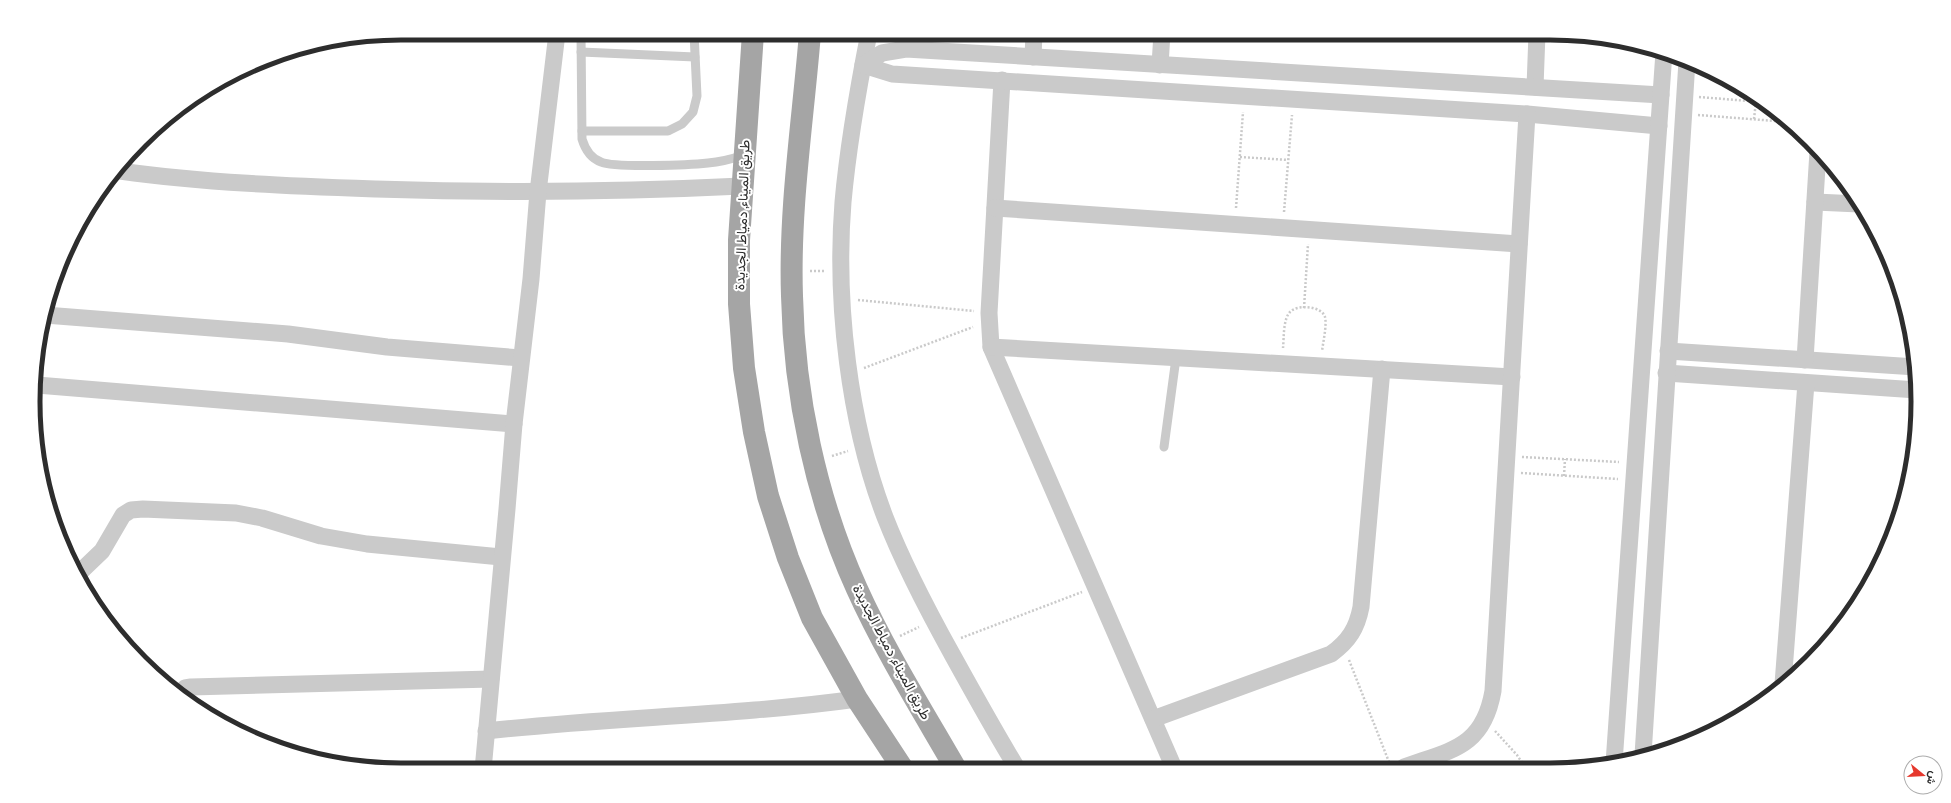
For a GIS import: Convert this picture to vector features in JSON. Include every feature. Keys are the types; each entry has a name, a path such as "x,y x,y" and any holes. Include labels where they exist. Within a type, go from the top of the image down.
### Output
{"main road":[{"name":"طريق الميناء, دمياط الجديدة","path":"752,40 739,240 739,304 746,375 754,432 768,496 788,558 812,618 858,699 899,763"},
{"name":"طريق الميناء, دمياط الجديدة","path":"809,40 792,236 796,356 804,416 814,461 838,539 856,588 884,644 953,763"}],"street":[{"path":"484,763 514,424 531,279 538,192 556,40"},
{"path":"867,40 862,65 847,168 843,204 841,270 850,373 857,418 884,515 903,562 932,621 1014,763"},
{"path":"1033,57 1034,40"},
{"path":"1160,65 1162,40"},
{"path":"1535,87 1537,40"},
{"path":"862,65 872,58 894,50 1661,95"},
{"path":"1614,757 1664,58"},
{"path":"862,65 892,74 1527,114 1659,126"},
{"path":"1643,751 1666,373 1687,67"},
{"path":"1002,80 989,317 991,347 1172,763"},
{"path":"1415,763 1456,748 1468,741 1478,732 1486,720 1493,691 1527,114"},
{"path":"1805,360 1818,159"},
{"path":"123,171 192,179 262,184 457,191 538,192 656,190 742,186"},
{"path":"1815,202 1852,204"},
{"path":"995,208 1519,244"},
{"path":"50,315 280,333 387,347 521,358"},
{"path":"991,347 1512,377"},
{"path":"1668,351 1909,367"},
{"path":"1153,719 1331,654 1343,645 1355,627 1361,607 1382,369"},
{"path":"1666,373 1910,390"},
{"path":"1784,677 1806,383"},
{"path":"41,386 514,424"},
{"path":"82,570 102,551 123,515 131,510 143,509 236,513 262,518 322,536 368,544 502,557"},
{"path":"184,690 191,687 491,679"},
{"path":"486,731 561,723 654,719 796,708 858,699"}],"lane":[{"path":"581,40 582,139 588,153 594,159 609,165 708,164 744,156"},
{"path":"582,131 668,131 682,124 688,118 696,104 694,40"},
{"path":"581,52 695,57"},
{"path":"1164,447 1176,358"}],"path":[{"path":"1235,225 1244,96"},
{"path":"1685,96 1749,101"},
{"path":"1283,228 1293,99"},
{"path":"1754,119 1756,105"},
{"path":"1684,114 1777,121"},
{"path":"1240,157 1288,160"},
{"path":"1304,308 1308,230"},
{"path":"792,272 841,270"},
{"path":"843,298 989,317"},
{"path":"1282,364 1286,318 1290,311 1296,308 1314,308 1321,311 1325,318 1321,366"},
{"path":"850,373 989,317"},
{"path":"814,461 864,446"},
{"path":"1564,476 1565,459"},
{"path":"1507,464 1565,459 1635,472"},
{"path":"1507,464 1564,476 1635,472"},
{"path":"946,644 1095,587"},
{"path":"884,644 932,621"},
{"path":"1343,645 1389,763"},
{"path":"1486,720 1517,755 1522,763"}]}
